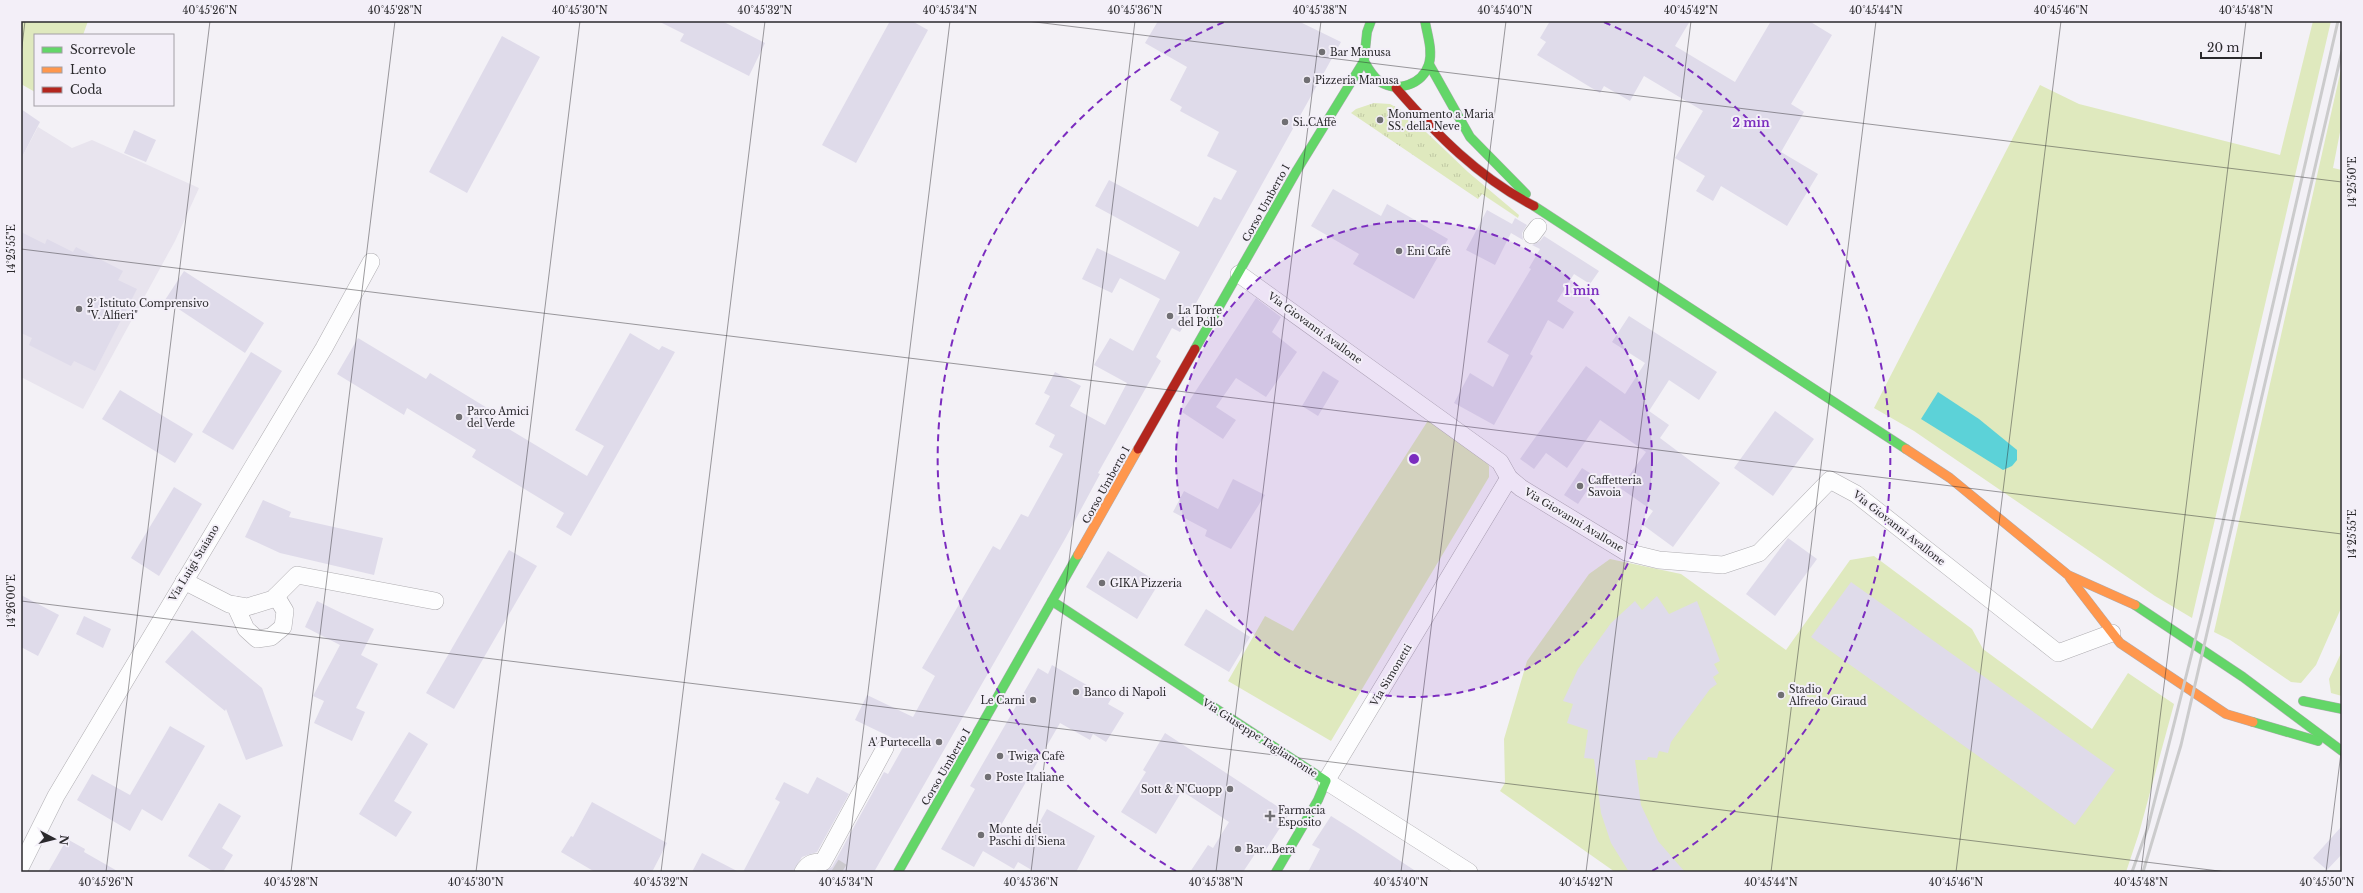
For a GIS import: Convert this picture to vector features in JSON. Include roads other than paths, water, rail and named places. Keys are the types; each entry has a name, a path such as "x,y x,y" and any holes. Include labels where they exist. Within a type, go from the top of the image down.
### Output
{"main road":[{"name":"Corso Umberto I","path":"898,872 1321,130 1335,111 1364,61 1367,32 1371,21"},
{"path":"1396,88 1411,85 1424,75 1429,64 1430,52 1425,21"},
{"path":"1361,24 1367,32"},
{"path":"1364,61 1378,81 1396,88 1432,128 1483,175 1505,190 1543,211 1950,478 2068,575 2120,643 2226,714 2330,744"},
{"path":"1429,64 1470,137 1543,211"},
{"path":"1368,88 1378,81"},
{"name":"Corso Umberto I","path":"1335,111 1352,99"},
{"path":"2068,575 2137,606 2243,677 2342,752"},
{"name":"Via Giuseppe Tagliamonte","path":"1052,601 1326,781"},
{"path":"2303,701 2321,706 2342,709"},
{"name":"Via Simonetti","path":"1276,872 1318,800 1326,781"}],"street":[{"name":"Via Luigi Staiano","path":"21,866 56,796 324,348 371,262"},
{"name":"Via Giovanni Avallone","path":"1239,274 1500,462 1509,478 1597,536 1626,552 1659,560 1723,565 1759,553 1830,480 1856,494 2058,653 2112,633"},
{"name":"Via Simonetti","path":"1326,781 1509,478"},
{"path":"184,581 229,604 247,607 273,599 297,575 435,601"},
{"path":"235,605 246,629 257,639 271,638 283,627 284,611 276,596"},
{"path":"803,872 806,867 813,862 828,865 885,748"},
{"name":"Via Giuseppe Tagliamonte","path":"1326,781 1469,872"}],"water":[{"path":"1938,392 1979,419 2017,450 2017,460 2012,466 2003,470 1921,419"}],"tunnel":[{"path":"834,867 842,872"}],"railway":[{"path":"2132,872 2148,827 2202,613 2338,21"},
{"path":"2143,872 2181,745 2342,51"}],"place":[{"name":"Bar Manusa","path":"1322,52"},
{"name":"Pizzeria Manusa","path":"1307,80"},
{"name":"Monumento a Maria SS. della Neve","path":"1380,120"},
{"name":"Si..CAffè","path":"1285,122"},
{"name":"Eni Cafè","path":"1399,251"},
{"name":"2° Istituto Comprensivo \"V. Alfieri\"","path":"79,309"},
{"name":"La Torre del Pollo","path":"1170,316"},
{"name":"Parco Amici del Verde","path":"459,417"},
{"name":"Caffetteria Savoia","path":"1580,486"},
{"name":"GIKA Pizzeria","path":"1102,583"},
{"name":"Banco di Napoli","path":"1076,692"},
{"name":"Stadio Alfredo Giraud","path":"1781,695"},
{"name":"Le Carni","path":"1033,700"},
{"name":"A' Purtecella","path":"939,742"},
{"name":"Twiga Cafè","path":"1000,756"},
{"name":"Poste Italiane","path":"988,777"},
{"name":"Sott & N'Cuopp","path":"1230,789"},
{"name":"Farmacia Esposito","path":"1270,816"},
{"name":"Monte dei Paschi di Siena","path":"981,835"},
{"name":"Bar...Bera","path":"1238,849"}]}
